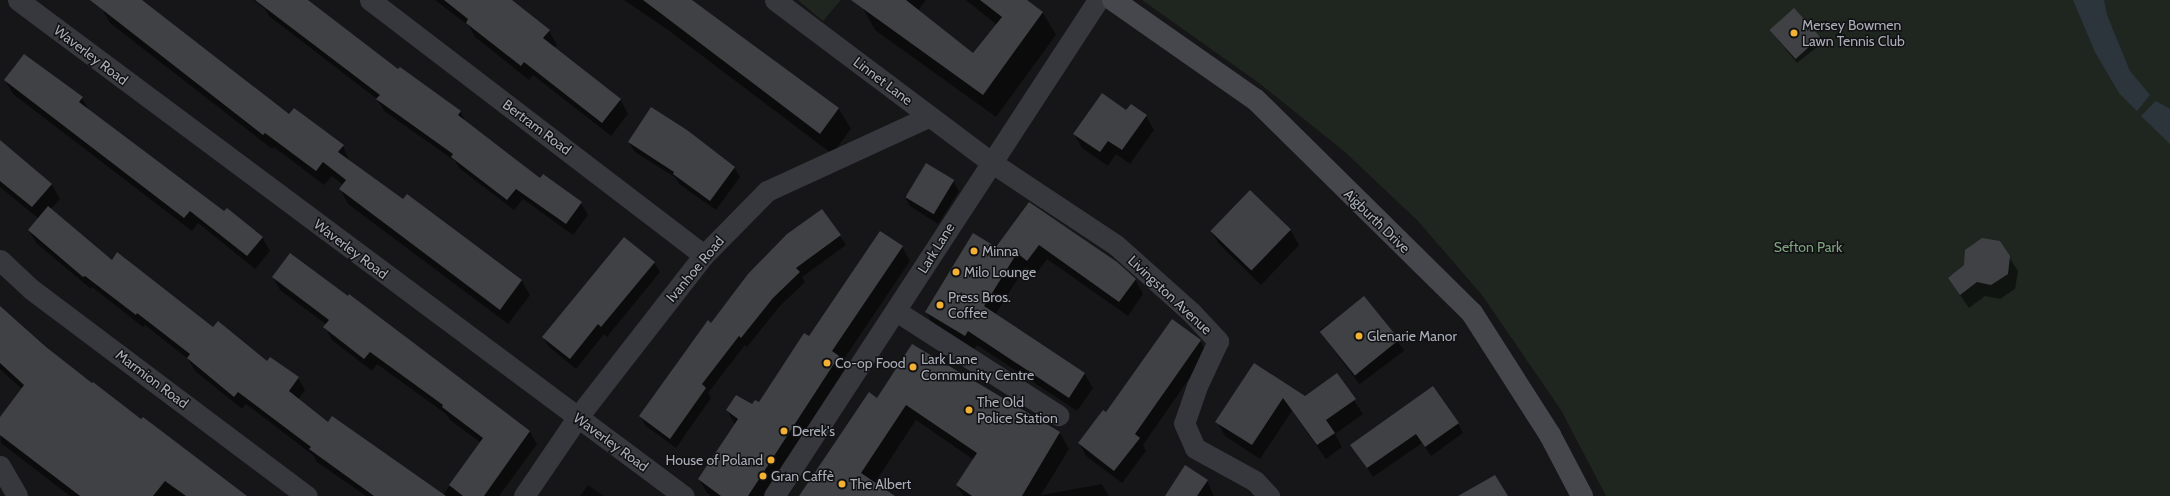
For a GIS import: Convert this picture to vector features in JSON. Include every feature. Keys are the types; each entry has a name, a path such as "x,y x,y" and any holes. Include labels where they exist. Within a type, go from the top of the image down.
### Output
{"street":[{"name":"Waverley Road","path":"18,0 577,418 684,496"},
{"name":"Bertram Road","path":"370,0 704,255"},
{"name":"Linnet Lane","path":"775,0 990,162"},
{"name":"Lark Lane","path":"774,496 896,311 990,162 1098,0"},
{"name":"Aigburth Drive","path":"1113,0 1256,100 1472,313 1550,435 1582,496"},
{"name":"Ivanhoe Road","path":"524,496 577,418 704,255 767,191 930,116"},
{"name":"Livingston Avenue","path":"990,162 1116,245 1191,312 1218,341 1197,386 1184,423 1195,448 1255,481 1269,496"},
{"name":"Marmion Road","path":"0,260 31,289 307,496"},
{"path":"896,311 1058,415"},
{"path":"0,466 17,496"}],"green space":[{"path":"798,0 841,0 823,21"},
{"name":"Sefton Park","path":"1142,0 2170,0 2170,496 1606,496 1561,410 1482,295 1418,221 1345,152 1259,83"}],"shaded area":[{"path":"2073,0 2104,0 2107,15 2130,71 2150,95 2137,111 2119,93 2095,52"},
{"path":"2156,101 2170,109 2170,144 2141,116"}],"building":[{"path":"90,0 142,0 289,114 294,108 344,145 338,152 403,199 407,194 522,280 500,310 339,189 346,180 323,162 316,171 265,133 263,135"},
{"path":"255,0 308,0 398,69 400,67 461,111 458,115 540,178 543,174 582,202 566,224 516,189 507,200 451,157 453,154 376,99 380,95"},
{"path":"444,0 512,0 550,30 543,38 621,99 602,123 524,62 521,66 466,23 468,19"},
{"path":"643,0 692,0 839,108 820,134"},
{"path":"851,0 906,0 973,53 1002,17 980,0 1027,0 1043,12 983,95"},
{"name":"Mersey Bowmen Lawn Tennis Club","path":"1794,8 1820,37 1796,59 1769,30"},
{"path":"24,54 83,97 79,102 224,211 227,208 263,237 247,256 190,211 184,218 4,80"},
{"path":"1102,93 1126,110 1131,104 1147,115 1122,150 1108,141 1100,152 1073,134"},
{"path":"651,107 687,130 735,167 710,201 673,174 674,172 628,142"},
{"path":"0,140 52,184 32,207 0,181"},
{"path":"926,163 954,180 934,214 905,197"},
{"path":"1250,190 1291,230 1251,271 1210,231"},
{"path":"1029,202 1117,262 1136,279 1119,302 1039,245 1027,261 1017,253 984,306 1085,373 1069,398 968,331 965,336 925,312 973,233 996,247"},
{"path":"48,206 112,260 117,252 213,327 218,321 267,361 270,357 299,377 289,391 328,422 332,416 446,496 374,496 309,449 311,447 238,392 234,397 187,358 190,354 137,313 136,315 85,276 83,277 28,230"},
{"path":"822,209 841,235 796,268 800,272 773,298 741,338 739,336 702,384 706,388 670,439 639,416 708,320 711,323 748,274 787,234"},
{"path":"880,231 903,246 832,351 839,356 748,496 721,496 698,479 738,419 726,410 736,395 752,404 755,400 759,402 804,333 809,336"},
{"path":"624,237 655,262 601,327 598,324 570,359 542,337"},
{"path":"1982,238 2000,241 2010,256 2008,274 1991,285 1977,282 1960,295 1948,278 1964,265 1965,250"},
{"path":"290,253 348,296 349,294 530,431 484,496 463,496 449,485 483,438 442,407 443,405 370,352 364,359 323,327 329,320 272,277"},
{"name":"Glenarie Manor","path":"1364,296 1399,340 1355,375 1320,332"},
{"path":"0,306 46,347 92,383 93,382 141,419 143,417 247,496 186,496 165,481 153,496 80,496 0,435 0,417 24,385 0,363"},
{"path":"1172,319 1201,340 1135,434 1140,438 1114,471 1078,443 1103,410 1106,412"},
{"path":"912,344 1060,432 1022,496 972,496 956,485 977,453 906,405 861,473 895,496 799,496 869,392 877,398"},
{"path":"1254,363 1305,396 1337,373 1356,399 1326,420 1335,433 1317,445 1283,398 1252,445 1215,422"},
{"path":"1433,386 1459,423 1425,447 1416,434 1367,468 1350,445"},
{"path":"1185,465 1208,480 1197,496 1165,496"},
{"path":"1495,475 1508,496 1458,496"}],"place":[{"name":"Mersey Bowmen Lawn Tennis Club","path":"1794,33"},
{"name":"Minna","path":"974,251"},
{"name":"Milo Lounge","path":"956,272"},
{"name":"Press Bros. Coffee","path":"940,305"},
{"name":"Glenarie Manor","path":"1359,336"},
{"name":"Co-op Food","path":"827,363"},
{"name":"Lark Lane Community Centre","path":"913,367"},
{"name":"The Old Police Station","path":"969,410"},
{"name":"Derek's","path":"784,431"},
{"name":"House of Poland","path":"771,460"},
{"name":"Gran Caffè","path":"763,476"},
{"name":"The Albert","path":"842,484"}]}
